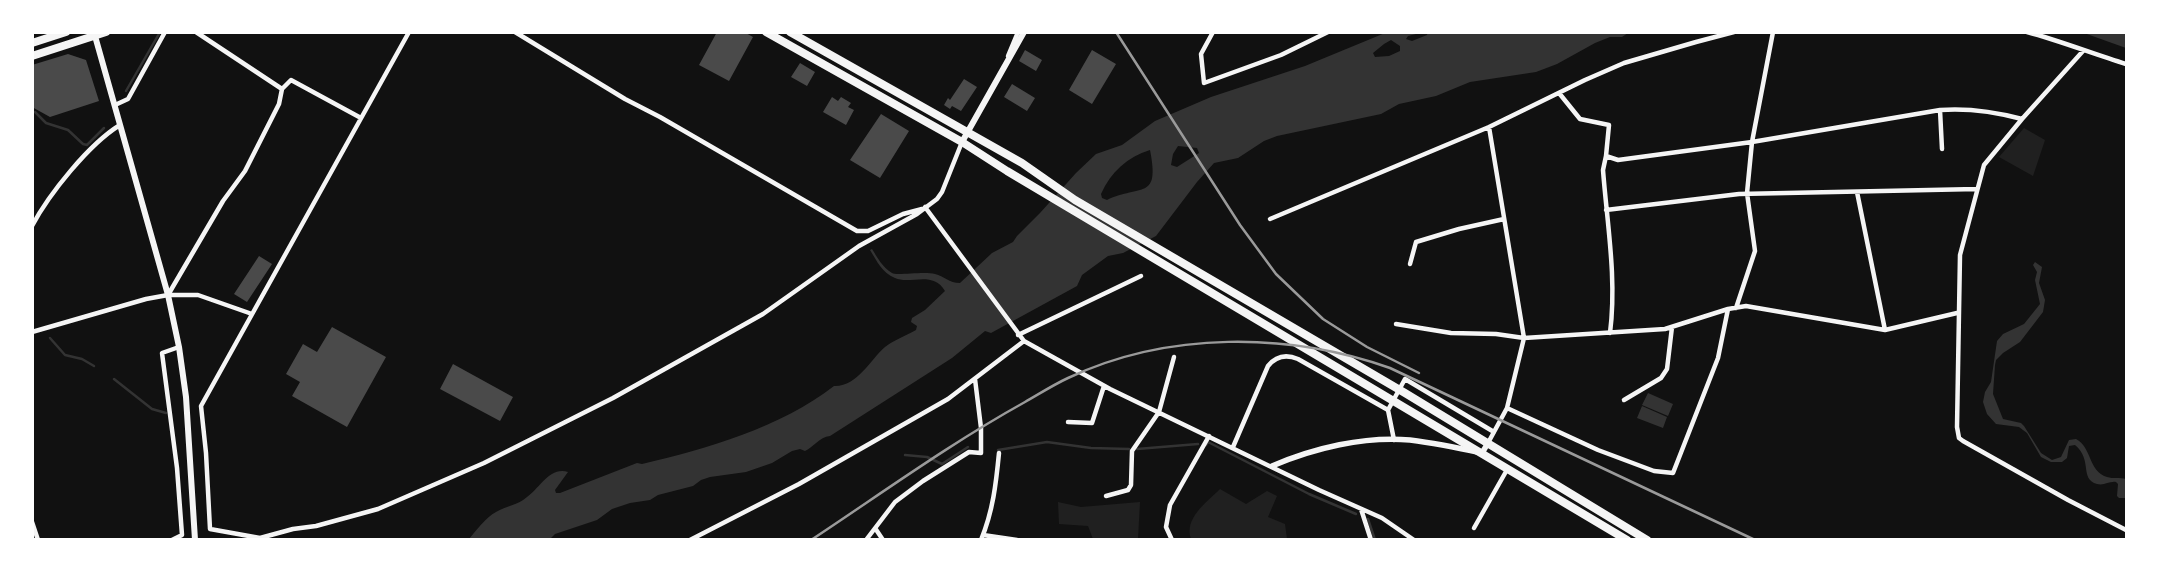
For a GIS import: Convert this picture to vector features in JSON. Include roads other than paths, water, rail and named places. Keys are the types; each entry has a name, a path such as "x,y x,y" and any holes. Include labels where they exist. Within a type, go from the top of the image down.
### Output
{"highway":[{"path":"32,43 66,32"},
{"path":"32,56 106,32"},
{"path":"766,32 962,142 1007,171 1399,402 1628,540"},
{"path":"790,32 1022,163 1075,200 1405,393 1642,538"}],"main road":[{"path":"962,142 1024,32"},
{"path":"95,34 168,295 179,347 188,417 195,540"}],"street":[{"path":"115,105 128,99 165,32"},
{"path":"196,32 282,89"},
{"path":"409,32 201,406 206,453 210,529 260,538 293,529 316,526 378,509 501,454 613,398 763,314 859,246 914,216 937,199 942,192 962,142"},
{"path":"515,32 625,99 660,117 855,230 861,232 868,231 903,214 925,207"},
{"path":"1007,62 1010,48 1018,32"},
{"path":"1213,32 1201,54 1204,83 1280,55 1328,32"},
{"path":"1270,219 1489,127 1624,63 1734,32"},
{"path":"1736,308 1756,251 1747,193 1752,142 1773,32"},
{"path":"2027,32 2058,40 2083,51 2126,64"},
{"path":"2083,51 1984,164 1960,255 1957,313 1957,426 1959,438 2068,500 2126,530"},
{"path":"168,295 223,201 245,171 278,104 282,89 291,80 361,118"},
{"path":"1559,93 1580,119 1609,125 1603,170 1610,256 1612,318 1610,332"},
{"path":"1606,156 1618,160 1752,142 1940,110 1954,109 1984,112 2022,119"},
{"path":"1940,110 1942,149"},
{"path":"32,226 44,205 87,154 108,132 120,125"},
{"path":"1272,466 1293,457 1332,447 1394,440 1412,440 1482,453 1507,408 1524,338 1489,127"},
{"path":"1606,210 1747,193 1977,189"},
{"path":"1857,192 1885,330"},
{"path":"925,207 1024,341 1104,386 1319,490 1361,508 1397,527 1414,540"},
{"path":"1410,264 1416,242 1459,229 1504,219"},
{"path":"1017,334 1141,276"},
{"path":"32,332 146,299 168,295 198,295 252,314"},
{"path":"1396,324 1451,333 1496,334 1524,338 1665,329 1728,309 1746,306 1885,330 1957,313"},
{"path":"1507,408 1598,450 1654,471 1673,472 1718,358 1728,309"},
{"path":"1624,400 1661,378 1667,369 1672,327"},
{"path":"690,540 816,475 948,399 1024,341"},
{"path":"172,540 182,535 174,441 162,353 179,347"},
{"path":"1106,496 1128,490 1131,485 1132,451 1159,412 1174,357"},
{"path":"1233,447 1267,369 1271,362 1280,357 1298,358 1388,410"},
{"path":"866,540 895,502 923,481 969,452 981,453 981,428 975,379"},
{"path":"1394,440 1388,410 1405,379 1494,432"},
{"path":"1068,422 1092,423 1104,386"},
{"path":"1172,540 1166,526 1170,505 1209,436"},
{"path":"999,453 996,494 982,537 1017,540"},
{"path":"1474,528 1508,468"},
{"path":"1361,508 1371,540"},
{"path":"32,522 38,540"},
{"path":"875,528 882,540"}],"waterway":[{"path":"126,91 160,32"},
{"path":"35,112 46,123 68,130 83,144 87,145 104,128"},
{"path":"50,338 65,355 82,359 94,366"},
{"path":"114,379 152,409 166,413"},
{"path":"998,450 1047,442 1091,448 1129,449"},
{"path":"1206,445 1208,442 1309,494 1356,514"},
{"path":"1137,449 1198,444"},
{"path":"905,455 927,457 942,464 968,447"},
{"path":"1368,519 1375,540"}],"railway":[{"path":"1116,32 1240,225 1276,274 1323,319 1367,347 1419,373"},
{"path":"811,540 970,434 1068,378 1106,363 1146,352 1187,345 1228,342 1270,343 1311,348 1351,356 1390,368 1755,540"}]}
